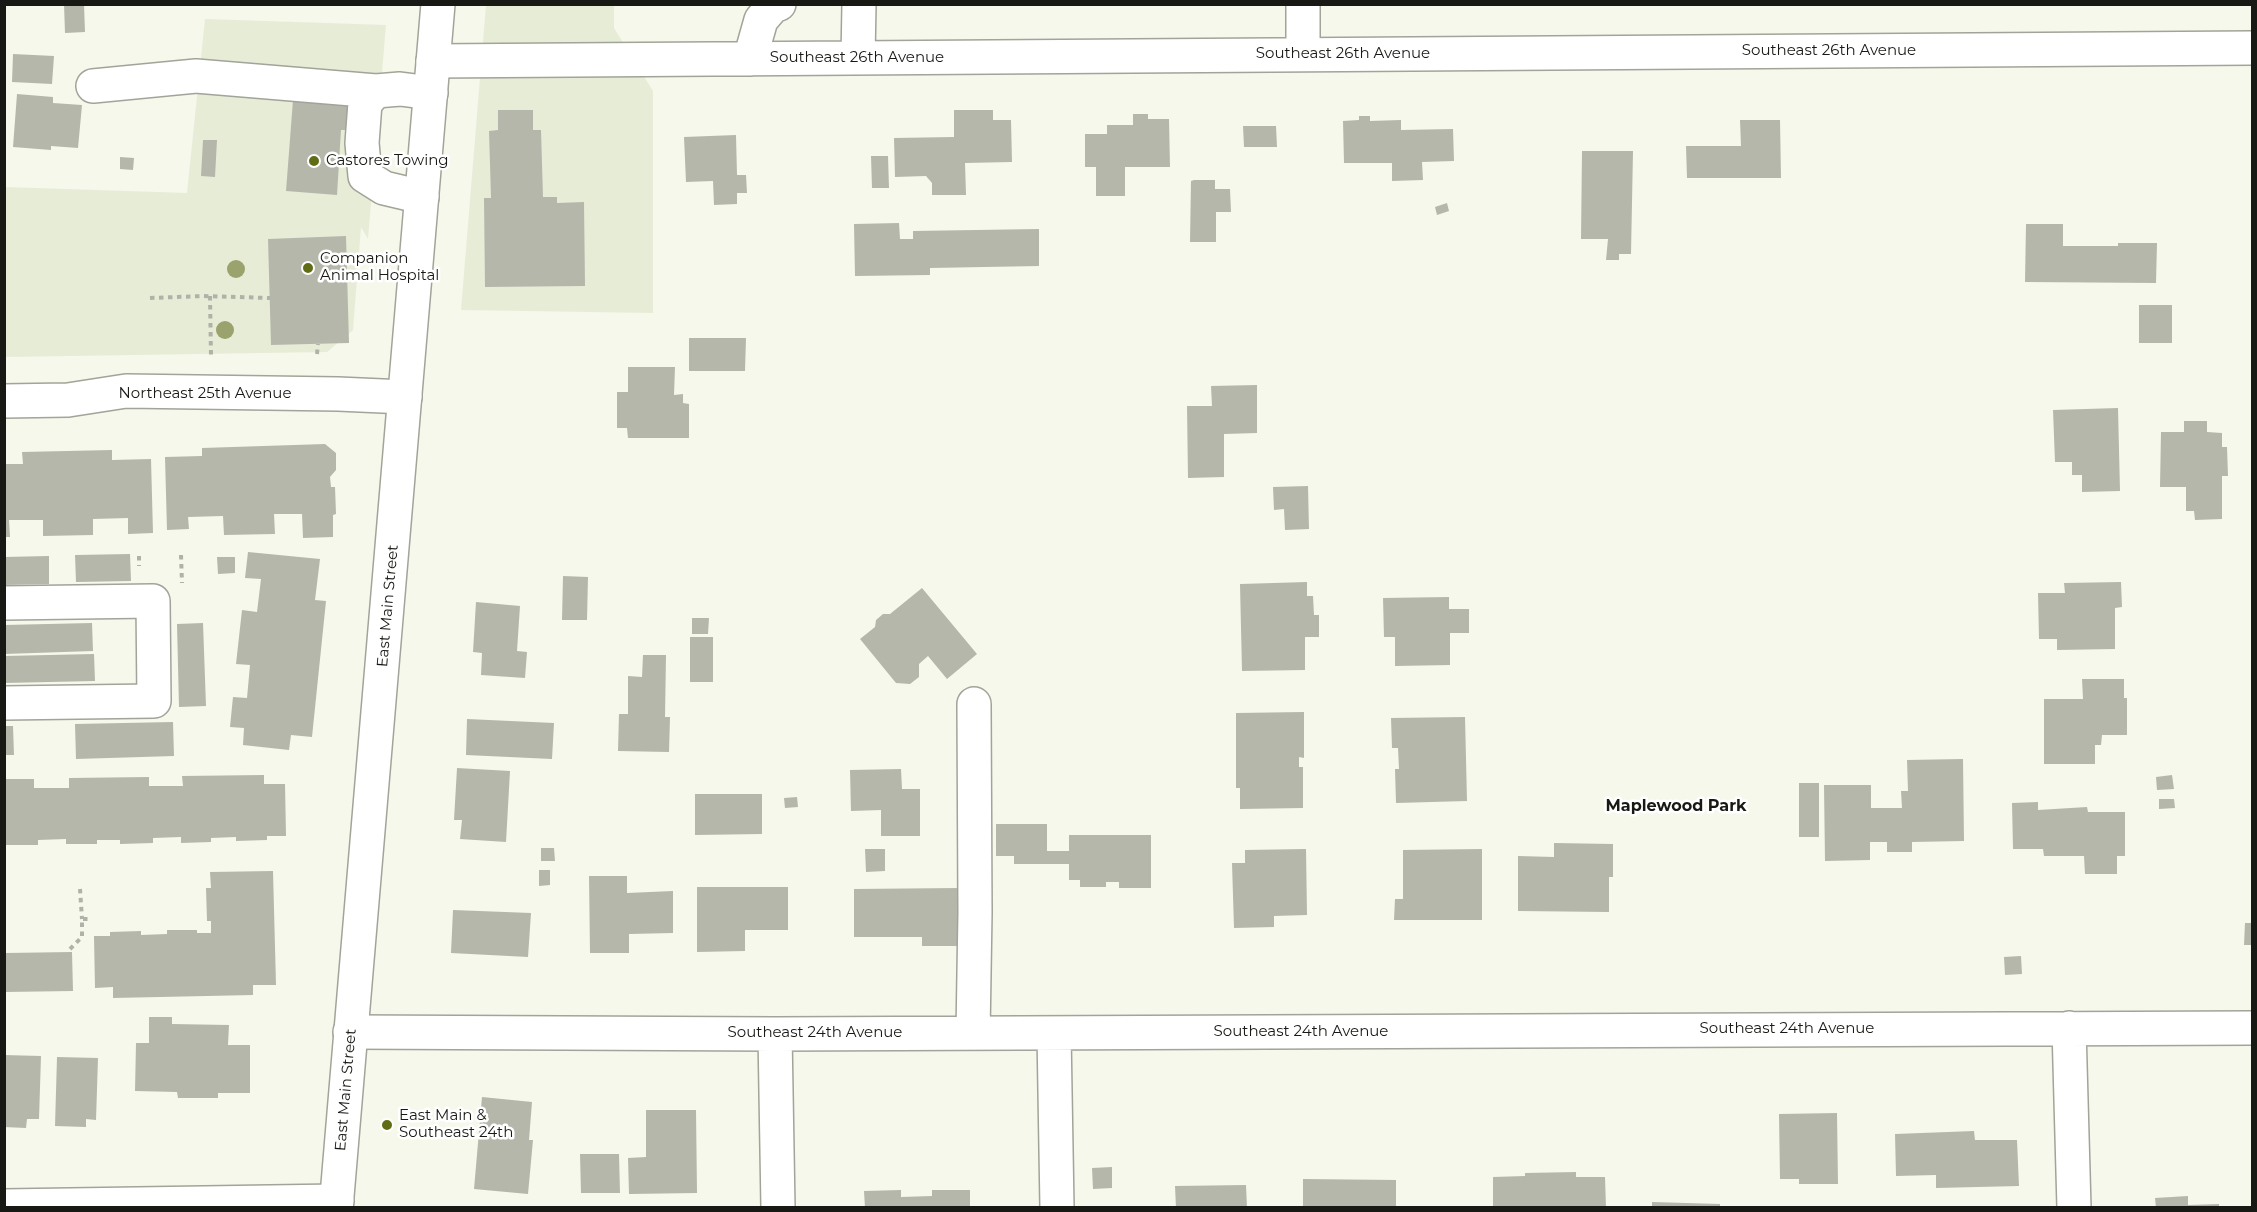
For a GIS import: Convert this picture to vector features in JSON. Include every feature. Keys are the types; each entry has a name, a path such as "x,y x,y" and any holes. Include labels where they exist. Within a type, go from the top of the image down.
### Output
{"street":[{"name":"East Main Street","path":"337,1204 438,4"},
{"path":"750,59 761,20 773,6 779,4"},
{"path":"858,58 859,4"},
{"path":"1303,4 1303,55"},
{"name":"Southeast 26th Avenue","path":"433,61 2253,48"},
{"path":"93,86 196,76 431,93"},
{"path":"376,90 365,103 362,143 366,176 384,188 422,197"},
{"name":"Northeast 25th Avenue","path":"4,401 68,400 126,392 405,397"},
{"path":"4,603 153,601 154,701 4,703"},
{"path":"973,1033 974,704"},
{"path":"2069,1028 2073,1208"},
{"name":"Southeast 24th Avenue","path":"350,1032 775,1034 2253,1028"},
{"path":"1054,1033 1057,1208"},
{"path":"775,1034 778,1208"},
{"path":"4,1206 337,1204"}],"path":[{"path":"210,296 211,356"},
{"path":"150,298 210,296 270,298"},
{"path":"317,354 318,344"},
{"path":"182,555 182,584"},
{"path":"70,949 82,937 80,889"},
{"path":"82,919 88,919"}],"shaded area":[{"path":"486,5 614,5 614,28 653,91 653,313 461,310"},
{"path":"205,19 386,25 368,239 361,227 353,330 327,352 5,357 5,187 187,193"}],"building":[{"path":"64,4 84,4 85,32 65,33"},
{"path":"13,54 54,56 52,84 12,82"},
{"path":"17,94 53,97 53,103 82,105 78,148 51,146 51,150 13,147"},
{"name":"Castores Towing","path":"293,100 350,104 348,130 341,130 337,195 286,191"},
{"path":"498,110 533,110 533,130 541,130 543,197 557,197 557,203 584,202 585,286 485,287 484,198 491,198 489,131 498,130"},
{"path":"954,110 993,110 993,120 1011,120 1012,162 965,163 966,195 932,195 932,183 926,176 895,177 894,138 954,137"},
{"path":"1133,114 1148,114 1148,119 1169,119 1170,167 1125,167 1125,196 1096,196 1096,167 1085,167 1085,134 1107,134 1107,125 1133,125"},
{"path":"1359,116 1370,116 1370,121 1401,120 1401,130 1453,129 1454,161 1422,162 1423,180 1392,181 1392,163 1344,163 1343,121 1359,120"},
{"path":"1740,120 1780,120 1781,178 1687,178 1686,146 1741,146"},
{"path":"1243,126 1276,126 1277,147 1244,147"},
{"path":"736,135 737,175 746,175 747,193 737,193 737,204 714,205 713,181 686,182 684,137"},
{"path":"203,140 217,140 215,177 201,176"},
{"path":"1582,151 1633,151 1631,254 1619,254 1619,260 1606,260 1608,239 1581,239"},
{"path":"871,156 888,156 889,188 872,188"},
{"path":"120,157 134,158 133,170 120,169"},
{"path":"1215,180 1215,189 1230,189 1231,212 1216,212 1216,242 1190,242 1191,181"},
{"path":"1447,203 1449,211 1437,215 1435,207"},
{"path":"899,223 900,239 913,239 913,231 1039,229 1039,266 930,268 930,275 855,276 854,224"},
{"path":"2026,224 2063,224 2063,246 2157,243 2156,283 2025,282"},
{"name":"Companion Animal Hospital","path":"346,236 349,343 271,345 268,239"},
{"path":"2139,305 2172,305 2172,343 2139,343"},
{"path":"689,338 746,338 745,371 689,371"},
{"path":"628,367 675,367 674,395 683,394 683,403 689,404 689,438 628,438 627,428 617,428 617,392 628,392"},
{"path":"1257,385 1257,433 1224,434 1224,477 1188,478 1187,406 1212,406 1211,386"},
{"path":"2118,408 2120,491 2082,492 2082,475 2072,475 2072,462 2055,462 2053,410"},
{"path":"2184,421 2207,421 2207,432 2222,433 2222,447 2227,447 2228,476 2222,476 2222,519 2195,520 2194,511 2186,511 2186,487 2160,487 2161,432 2184,432"},
{"path":"325,444 336,453 336,470 330,477 331,487 335,487 336,514 333,515 333,537 303,538 302,514 274,514 275,534 224,535 223,516 188,517 189,529 167,530 165,457 202,456 202,448"},
{"path":"112,450 112,460 151,459 153,533 128,534 128,518 93,519 93,535 43,536 43,520 9,520 10,537 4,537 4,464 23,464 22,452"},
{"path":"1308,486 1309,529 1285,530 1284,509 1274,510 1273,487"},
{"path":"248,552 320,559 315,600 326,601 312,737 291,735 289,750 243,745 244,728 230,727 233,697 247,698 250,665 236,664 242,610 257,612 261,579 245,578"},
{"path":"130,554 131,581 76,582 75,555"},
{"path":"49,556 49,584 4,585 4,557"},
{"path":"217,557 235,557 235,573 218,574"},
{"path":"563,576 588,577 587,620 562,620"},
{"path":"1307,582 1307,596 1313,596 1314,615 1319,615 1319,637 1305,637 1305,670 1242,671 1240,584"},
{"path":"2121,582 2122,607 2115,608 2115,649 2057,650 2057,639 2039,639 2038,593 2065,593 2064,583"},
{"path":"922,588 977,654 947,679 928,656 919,664 919,677 910,684 896,683 860,639 875,627 876,620 883,614 890,614"},
{"path":"1449,597 1449,609 1469,609 1469,633 1450,633 1450,665 1395,666 1395,637 1384,637 1383,598"},
{"path":"476,602 520,606 517,651 527,652 525,678 481,675 482,653 473,652"},
{"path":"692,618 709,618 708,634 692,634"},
{"path":"92,623 93,651 4,654 4,625"},
{"path":"203,623 206,706 179,707 177,624"},
{"path":"690,637 713,637 713,682 690,682"},
{"path":"94,654 95,681 4,683 4,656"},
{"path":"643,655 666,655 665,717 670,717 669,752 618,751 619,714 628,714 628,676 642,677"},
{"path":"2082,679 2124,679 2124,698 2127,698 2127,735 2102,735 2101,745 2095,745 2095,764 2044,764 2044,699 2083,699"},
{"path":"1304,712 1304,758 1299,757 1299,767 1303,767 1303,808 1240,809 1240,788 1236,788 1236,713"},
{"path":"1465,717 1467,801 1396,803 1395,769 1399,769 1398,748 1392,748 1391,718"},
{"path":"467,719 554,723 552,759 466,755"},
{"path":"173,722 174,756 76,759 75,724"},
{"path":"4,726 13,726 14,755 4,755"},
{"path":"1963,759 1964,841 1912,842 1912,852 1887,852 1887,842 1870,842 1870,860 1825,861 1824,785 1871,785 1871,808 1902,808 1901,791 1908,791 1907,760"},
{"path":"457,768 510,771 506,842 460,839 462,820 454,820"},
{"path":"901,769 902,789 920,789 920,836 881,836 881,810 851,811 850,770"},
{"path":"264,775 264,784 285,784 286,836 267,836 267,840 236,841 236,837 211,838 211,842 181,843 181,837 153,838 153,843 120,844 120,840 97,840 97,844 66,844 66,839 38,840 38,845 6,845 4,779 34,779 34,788 69,788 69,778 149,777 149,786 183,786 182,776"},
{"path":"2172,775 2174,789 2157,790 2156,777"},
{"path":"1799,783 1819,783 1819,837 1799,837"},
{"path":"695,794 762,794 762,834 695,835"},
{"path":"797,797 798,807 785,808 784,798"},
{"path":"2159,799 2174,799 2175,808 2159,809"},
{"path":"2038,802 2038,810 2087,807 2088,812 2125,812 2125,856 2117,856 2117,874 2085,874 2084,856 2044,856 2043,849 2013,849 2012,803"},
{"path":"996,824 1047,824 1047,851 1069,851 1069,835 1151,835 1151,888 1119,888 1119,882 1106,882 1106,887 1080,887 1080,880 1069,880 1069,864 1014,864 1014,856 996,856"},
{"path":"1554,843 1613,844 1613,877 1609,877 1609,912 1518,911 1518,856 1554,857"},
{"path":"541,848 554,848 555,861 541,861"},
{"path":"865,849 885,849 885,871 866,872"},
{"path":"1306,849 1307,915 1274,916 1274,927 1234,928 1232,863 1245,863 1245,850"},
{"path":"1482,849 1482,920 1394,920 1395,899 1403,899 1403,850"},
{"path":"539,870 550,870 550,885 539,886"},
{"path":"273,871 276,985 253,985 253,995 113,998 113,987 95,988 94,936 110,936 110,932 141,931 141,935 167,934 167,930 197,930 197,933 211,933 211,921 207,921 206,888 211,888 210,872"},
{"path":"589,876 627,876 627,893 673,891 673,933 629,934 629,953 590,953"},
{"path":"697,887 788,887 788,930 745,930 745,951 697,952"},
{"path":"959,888 959,946 922,946 922,937 854,937 854,889"},
{"path":"453,910 531,913 528,957 451,953"},
{"path":"2245,923 2252,923 2252,945 2244,945"},
{"path":"72,952 73,991 5,992 5,953"},
{"path":"2021,956 2022,974 2005,975 2004,957"},
{"path":"149,1017 172,1017 172,1024 229,1025 228,1045 250,1045 250,1093 218,1093 218,1098 178,1098 177,1092 135,1091 136,1043 149,1043"},
{"path":"4,1055 41,1056 39,1119 27,1119 26,1128 4,1127"},
{"path":"57,1057 98,1058 96,1120 86,1119 86,1127 55,1126"},
{"path":"482,1097 532,1102 529,1140 533,1140 528,1194 474,1189"},
{"path":"646,1110 696,1110 697,1193 629,1194 628,1158 646,1157"},
{"path":"1837,1113 1838,1184 1799,1184 1799,1179 1780,1179 1779,1114"},
{"path":"1974,1131 1975,1140 2017,1140 2019,1186 1936,1188 1936,1175 1896,1176 1895,1134"},
{"path":"580,1154 619,1154 620,1193 581,1193"},
{"path":"1112,1167 1112,1188 1093,1189 1092,1168"},
{"path":"1576,1172 1576,1177 1605,1177 1606,1208 1493,1208 1493,1177 1525,1176 1525,1173"},
{"path":"1303,1179 1396,1180 1396,1208 1303,1208"},
{"path":"1246,1185 1247,1208 1176,1208 1175,1186"},
{"path":"901,1190 901,1197 932,1196 932,1190 970,1190 970,1208 865,1208 864,1191"},
{"path":"2188,1196 2188,1205 2219,1204 2219,1208 2156,1208 2155,1198"},
{"path":"1652,1202 1720,1204 1720,1208 1652,1208"}],"place":[{"name":"Castores Towing","path":"314,161"},
{"name":"Companion Animal Hospital","path":"308,268"},
{"name":"East Main & Southeast 24th","path":"387,1125"}],"district":[{"name":"Maplewood Park","path":"1676,806"}]}
